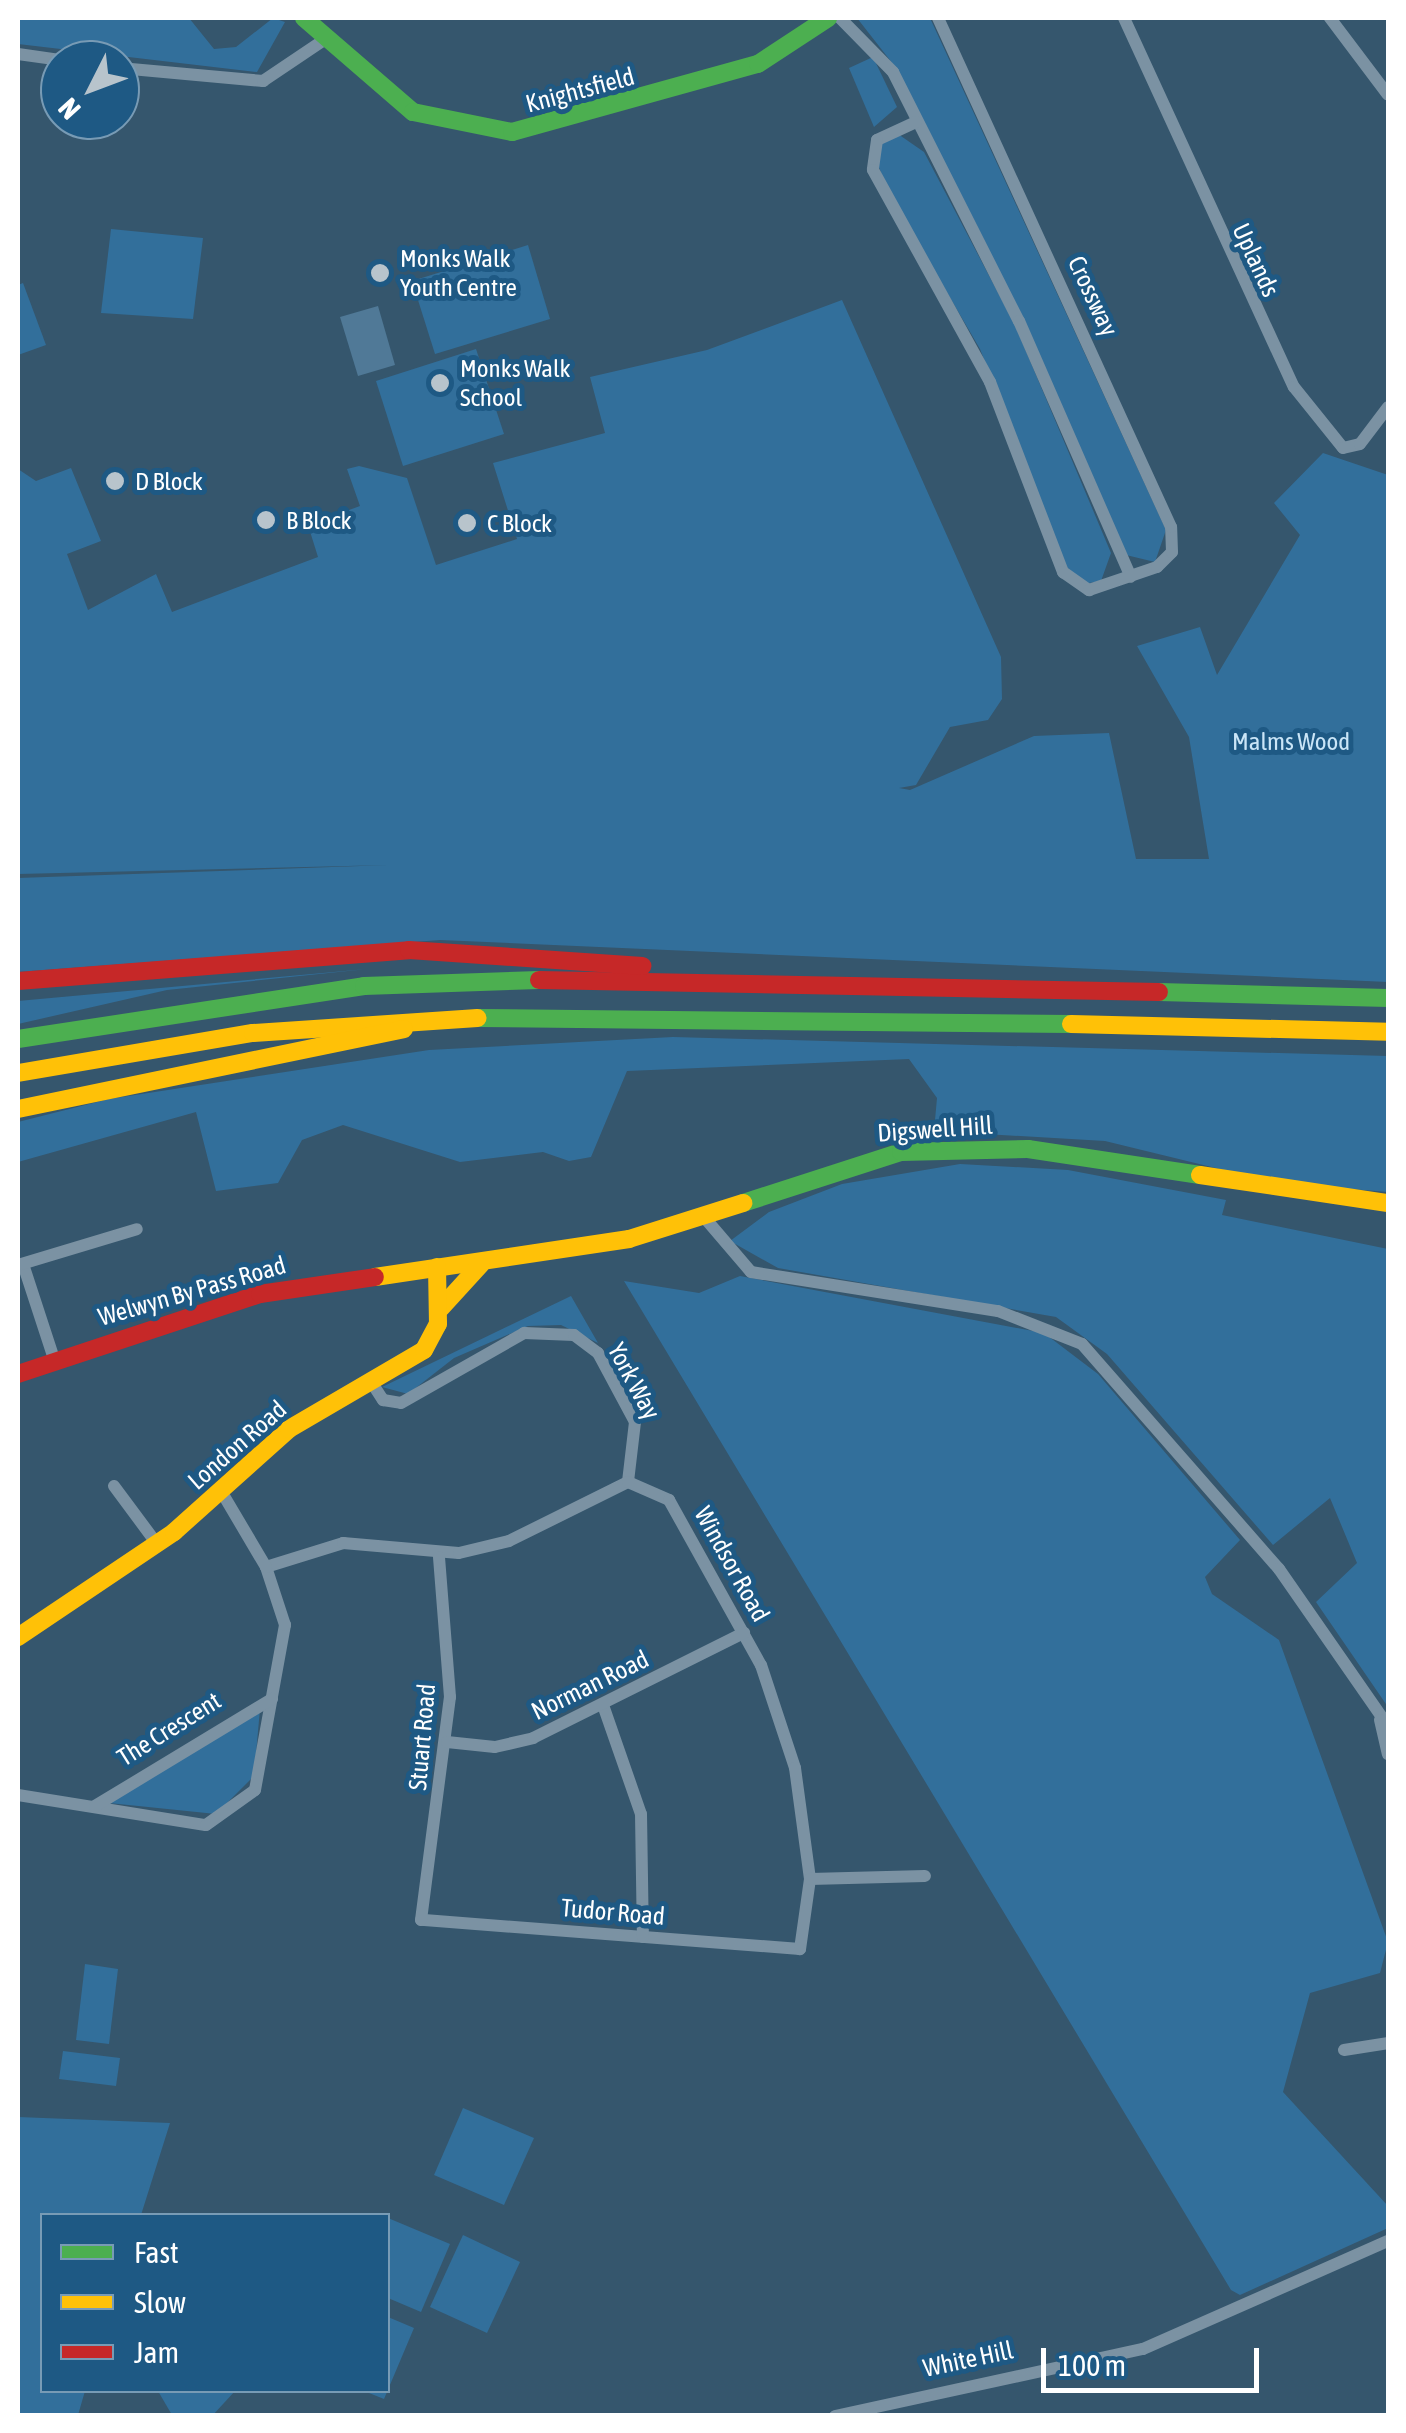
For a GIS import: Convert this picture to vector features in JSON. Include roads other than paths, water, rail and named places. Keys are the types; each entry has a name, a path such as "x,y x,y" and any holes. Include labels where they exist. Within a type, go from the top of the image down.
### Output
{"main road":[{"name":"Knightsfield","path":"304,18 324,40 413,112 512,132 748,68 828,18"},
{"path":"18,981 409,950 539,954 776,982"},
{"path":"18,1039 364,986 776,982 1388,998"},
{"path":"18,1073 253,1033 456,1016 780,1014 1388,1032"},
{"path":"18,1110 456,1016"},
{"name":"Digswell Hill","path":"437,1267 482,1264 704,1217 867,1159 972,1147 1388,1204"},
{"path":"441,1308 482,1264"},
{"path":"437,1267 441,1308"},
{"name":"Welwyn By Pass Road","path":"19,1371 260,1294 437,1267"},
{"name":"London Road","path":"18,1637 158,1544 289,1429 424,1350 441,1308"}],"street":[{"path":"840,18 878,51 916,122 1019,321 1131,577"},
{"name":"Crossway","path":"916,122 884,134 870,158 907,246 990,382 1063,572 1088,590 1131,577 1168,558 1171,527 938,18"},
{"name":"Uplands","path":"1124,18 1294,387 1344,448 1360,444 1388,407"},
{"path":"1330,18 1388,94"},
{"path":"140,70 264,81 324,40"},
{"path":"704,1217 751,1272 998,1311 1082,1344 1279,1569 1384,1723 1388,1754"},
{"path":"54,1359 20,1264 137,1229"},
{"name":"York Way","path":"370,1380 387,1402 408,1401 514,1338 547,1329 598,1354 631,1413 639,1438 628,1482"},
{"path":"266,1567 343,1543 438,1556 509,1542 628,1482"},
{"name":"Windsor Road","path":"628,1482 676,1508 744,1632 795,1768 810,1879 800,1949"},
{"path":"114,1486 158,1544"},
{"path":"18,1794 219,1821 256,1790 285,1624 266,1567 222,1491"},
{"name":"Stuart Road","path":"421,1920 447,1742 450,1636 438,1556"},
{"name":"Norman Road","path":"447,1742 513,1745 603,1705 744,1632"},
{"name":"The Crescent","path":"96,1806 272,1699"},
{"path":"603,1705 641,1814 643,1937"},
{"path":"810,1879 925,1876"},
{"name":"Tudor Road","path":"421,1920 800,1949"},
{"path":"1344,2050 1388,2043"},
{"name":"White Hill","path":"835,2416 1143,2349 1388,2241"}],"place":[{"name":"Monks Walk Youth Centre","path":"380,273"},
{"name":"Monks Walk School","path":"440,383"},
{"name":"D Block","path":"115,481"},
{"name":"B Block","path":"266,520"},
{"name":"C Block","path":"467,523"}],"park label":[{"name":"Malms Wood","path":"1291,741"}]}
